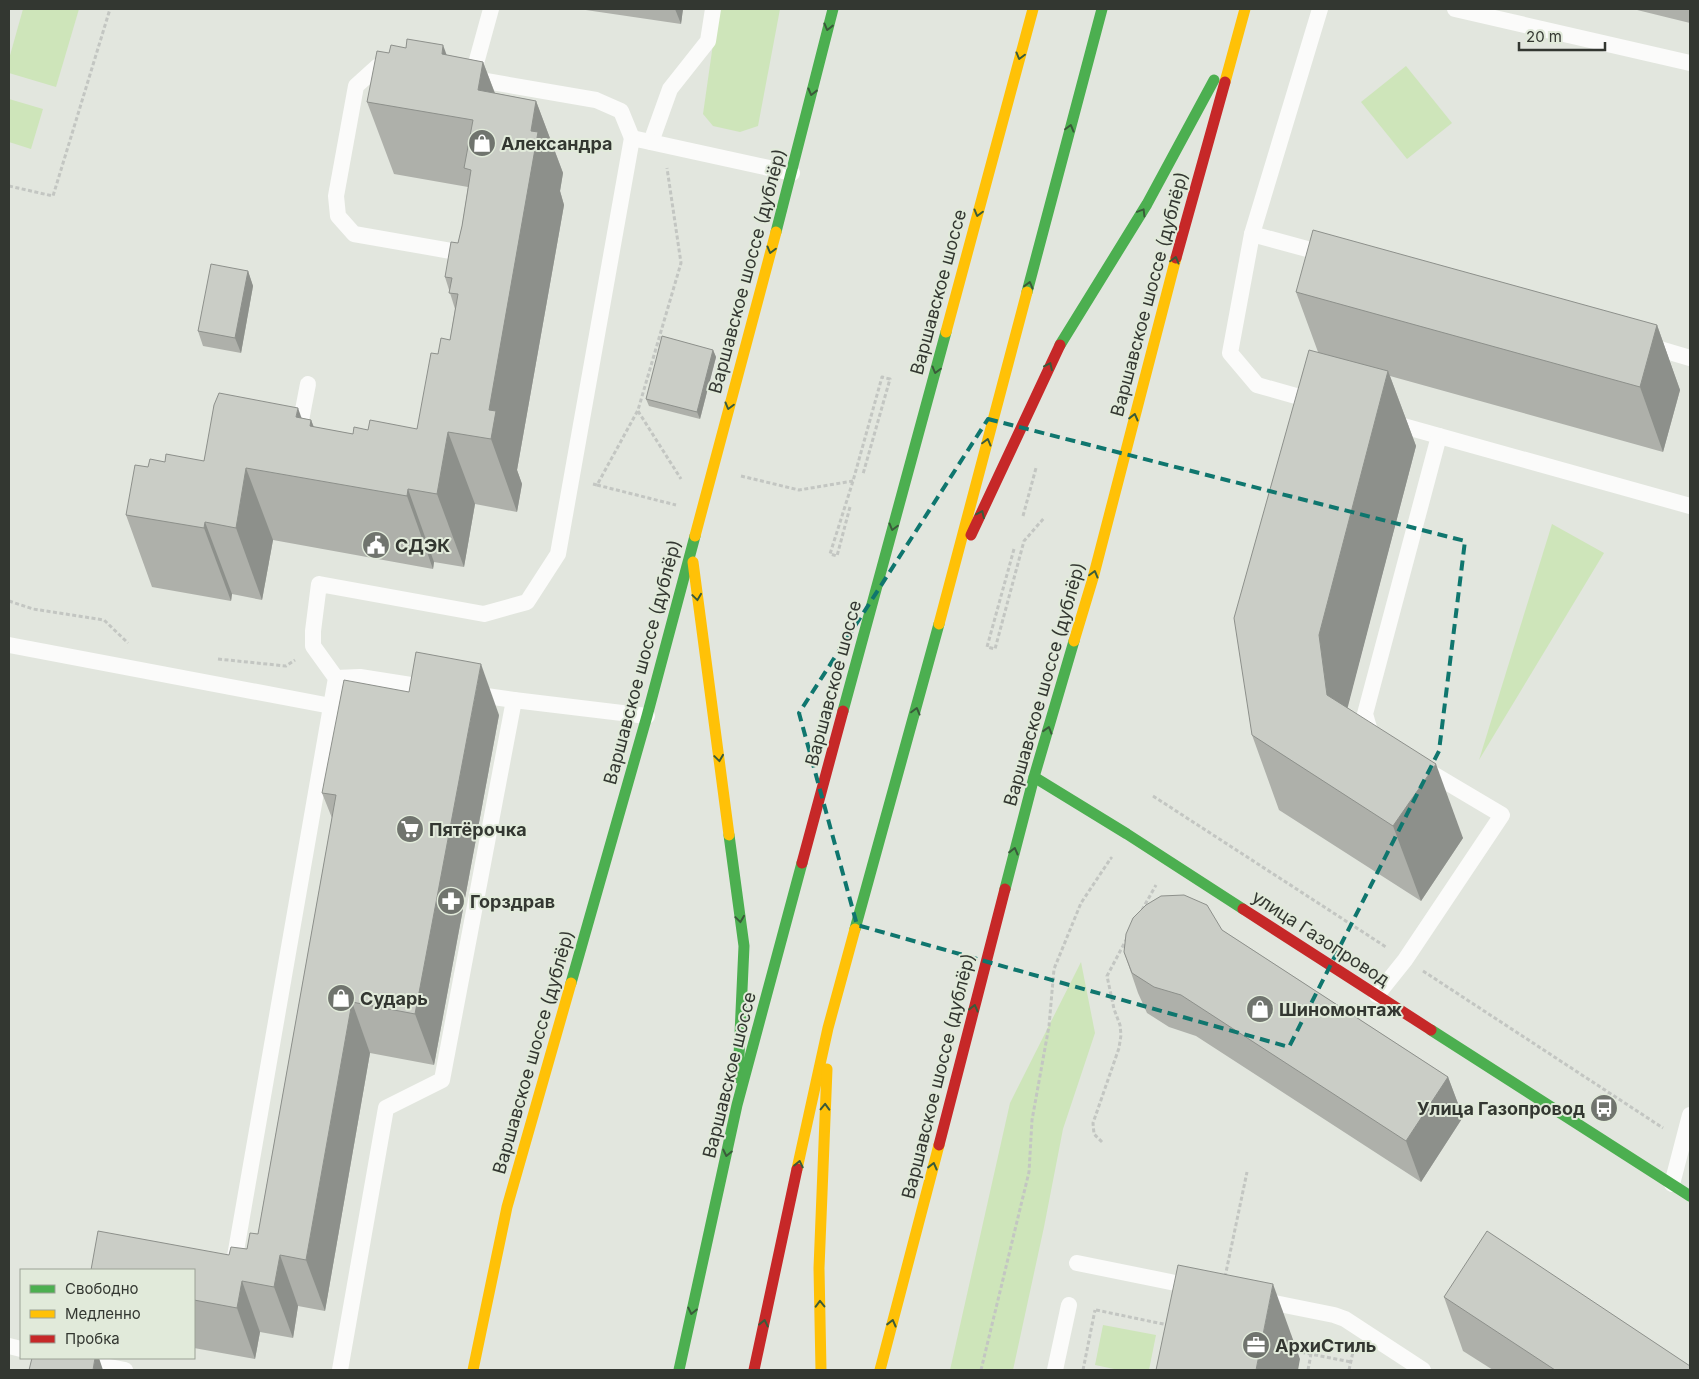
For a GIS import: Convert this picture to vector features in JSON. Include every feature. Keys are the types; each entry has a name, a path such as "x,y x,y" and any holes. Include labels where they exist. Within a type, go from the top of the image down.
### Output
{"main road":[{"name":"Варшавское шоссе (дублёр)","path":"473,1370 507,1207 646,716 792,173 832,9"},
{"name":"Варшавское шоссе","path":"678,1370 737,1105 1033,9"},
{"path":"754,1370 828,1028 952,574 1102,9"},
{"name":"Варшавское шоссе (дублёр)","path":"880,1370 1034,777 1093,578 1175,261 1245,9"},
{"path":"952,574 1055,354 1147,204 1238,34"},
{"path":"691,548 744,946 737,1105"},
{"name":"улица Газопровод","path":"1034,777 1690,1196"},
{"path":"821,1370 819,1268 828,1028"}],"lane":[{"path":"472,78 491,9"},
{"path":"657,144 670,88 708,41 713,9"},
{"path":"1320,9 1252,234 1230,353 1257,385 1334,407"},
{"path":"1455,9 1690,63"},
{"path":"408,67 399,65 377,67 356,86 336,196 338,216 354,234 468,254 475,268"},
{"path":"213,1267 232,1271 336,678 314,646 313,631 319,584 484,614 527,602 558,554 632,138 621,111 596,100 454,75"},
{"path":"632,138 792,173"},
{"path":"1252,234 1347,261"},
{"path":"1633,342 1690,358"},
{"path":"308,384 290,437 317,440"},
{"path":"1372,417 1690,506"},
{"path":"1388,748 1372,738 1365,714 1439,436"},
{"path":"9,645 331,706"},
{"path":"336,678 360,677 514,700 646,716"},
{"path":"340,1370 386,1108 442,1080 514,700"},
{"path":"1378,995 1405,960 1502,816 1413,762"},
{"path":"1672,1184 1690,1115"},
{"path":"1078,1263 1222,1292"},
{"path":"1241,1296 1334,1315 1345,1319 1423,1370"},
{"path":"1055,1370 1069,1305"},
{"path":"74,1359 94,1361 125,1370"}],"path":[{"path":"9,186 53,196 110,9"},
{"path":"597,485 638,410 681,263 657,144"},
{"path":"850,507 837,556 830,554 882,377 890,379 863,474"},
{"path":"638,410 701,511"},
{"path":"1023,516 1036,468"},
{"path":"732,474 799,490 853,481"},
{"path":"571,480 701,511"},
{"path":"1014,549 987,646 994,649 1024,541 1044,518"},
{"path":"9,601 33,609 104,620 129,644"},
{"path":"210,658 286,666 314,646"},
{"path":"981,1370 1030,1172 1032,1120 1049,1026 1054,969 1081,903 1110,858 1118,862"},
{"path":"1138,918 1156,885 1148,880"},
{"path":"1102,1142 1094,1134 1094,1123 1119,1048 1121,1035 1107,976 1129,935"},
{"path":"1222,1292 1247,1172"},
{"path":"1096,1310 1170,1326"},
{"path":"1292,1350 1351,1362"},
{"path":"1308,1370 1311,1354"}],"highlighted area":[{"path":"988,419 1465,541 1439,751 1289,1047 857,925 799,713"}],"green space":[{"path":"23,9 79,9 56,87 9,73 9,59"},
{"path":"718,9 780,9 758,126 740,132 713,126 703,114"},
{"path":"1406,66 1452,123 1407,159 1361,102"},
{"path":"9,99 43,109 31,149 9,142"},
{"path":"1552,524 1604,553 1479,760"},
{"path":"1081,962 1095,1033 1063,1129 1013,1370 950,1370 1010,1103"},
{"path":"1103,1325 1156,1335 1149,1370 1119,1370 1095,1365"}],"building":[{"path":"407,39 443,45 442,54 483,62 478,90 536,101 531,131 538,132 489,410 496,411 491,439 448,432 437,494 408,489 407,496 246,468 236,528 205,522 204,528 126,515 135,465 148,467 150,459 165,462 166,454 204,461 214,405 219,393 298,408 296,417 311,420 310,426 353,434 354,427 368,430 370,420 417,429 431,353 438,354 441,338 450,340 458,294 449,293 452,278 445,277 451,242 458,243 462,226 471,170 464,168 473,120 367,102 377,51 389,53 391,45 406,48"},
{"path":"1313,230 1657,325 1640,387 1296,292"},
{"path":"211,264 248,271 235,338 198,331"},
{"path":"662,336 713,350 697,412 646,399"},
{"path":"1309,350 1388,371 1319,635 1327,695 1436,764 1393,826 1252,735 1234,618"},
{"path":"416,652 481,664 415,1014 352,1002 306,1260 280,1255 274,1287 242,1281 237,1308 195,1300 195,1269 91,1269 98,1231 229,1255 231,1247 247,1249 250,1233 258,1234 336,795 322,793 344,680 409,692"},
{"path":"1184,895 1207,905 1222,930 1448,1077 1406,1141 1181,995 1154,987 1132,973 1124,952 1126,934 1133,918 1146,905 1161,896"},
{"path":"1487,1231 1690,1366 1690,1370 1555,1370 1444,1297"},
{"path":"1178,1265 1273,1284 1256,1370 1156,1370"},
{"path":"32,1359 95,1359 93,1370 29,1370"}],"traffic: fast":[{"path":"776,232 833,9"},
{"path":"1027,292 1102,9"},
{"path":"1060,345 1147,204 1214,80"},
{"path":"843,711 946,332"},
{"path":"571,983 647,716 695,536"},
{"path":"855,929 939,624"},
{"path":"1005,889 1034,777 1074,641"},
{"path":"1034,777 1243,909"},
{"path":"729,835 744,946 738,1078"},
{"path":"679,1370 737,1105 802,863"},
{"path":"1431,1030 1690,1196"}],"traffic: slow":[{"path":"946,332 1033,9"},
{"path":"1225,82 1245,9"},
{"path":"695,536 776,232"},
{"path":"1074,641 1093,578 1176,258"},
{"path":"939,624 1027,292"},
{"path":"693,562 729,835"},
{"path":"797,1169 828,1028 855,929"},
{"path":"473,1370 507,1207 571,983"},
{"path":"821,1370 819,1268 827,1069"},
{"path":"880,1370 939,1145"}],"traffic: jam":[{"path":"1176,258 1225,82"},
{"path":"971,535 1060,345"},
{"path":"802,863 843,711"},
{"path":"939,1145 1005,889"},
{"path":"1243,909 1431,1030"},
{"path":"754,1370 797,1169"}],"place":[{"name":"Александра","path":"482,143"},
{"name":"СДЭК","path":"376,545"},
{"name":"Пятёрочка","path":"410,829"},
{"name":"Горздрав","path":"451,901"},
{"name":"Сударь","path":"341,998"},
{"name":"Шиномонтаж","path":"1260,1009"},
{"name":"Улица Газопровод","path":"1604,1108"},
{"name":"АрхиСтиль","path":"1256,1345"}]}
